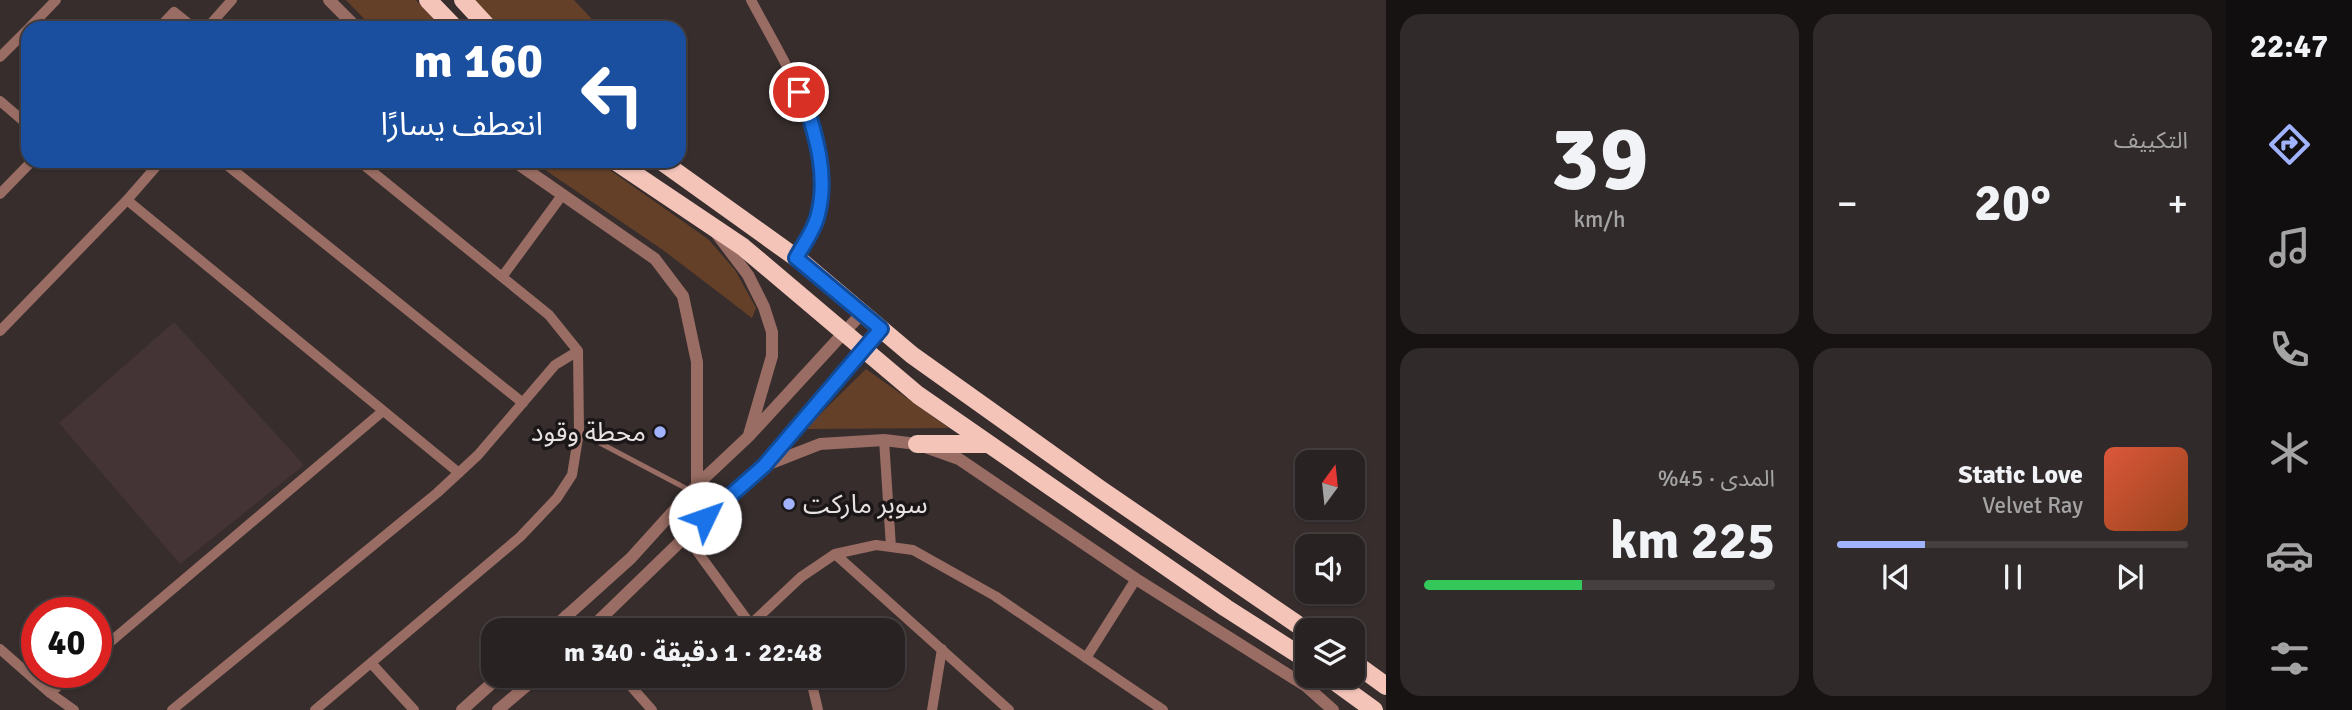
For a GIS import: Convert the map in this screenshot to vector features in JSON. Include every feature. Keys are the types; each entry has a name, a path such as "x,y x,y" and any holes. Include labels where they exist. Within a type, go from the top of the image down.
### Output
{"highway":[{"path":"428,0 448,21"},
{"path":"463,0 482,21"},
{"path":"625,168 743,247 918,395 1226,608 1295,652"},
{"path":"671,168 796,258 912,355 1295,623"},
{"path":"917,444 989,444"},
{"path":"1365,671 1386,686"},
{"path":"1344,688 1374,710"}],"street":[{"path":"35,21 56,0"},
{"path":"213,21 232,0"},
{"path":"329,0 350,21"},
{"path":"751,0 804,98 818,148 821,192 817,220 796,258"},
{"path":"166,21 174,12 185,21"},
{"path":"1,54 21,35"},
{"path":"0,101 21,119"},
{"path":"0,194 25,168"},
{"path":"0,331 155,168"},
{"path":"231,168 523,403"},
{"path":"314,710 520,537 557,498 572,475 579,432 578,351 549,315 368,168"},
{"path":"524,168 656,259 682,296 697,362 694,488"},
{"path":"502,277 563,194"},
{"path":"127,200 459,473"},
{"path":"710,225 748,275 764,307 772,332 772,356 748,437"},
{"path":"566,616 631,558 694,488 748,437 862,313"},
{"path":"601,618 686,536 764,466 881,329"},
{"path":"172,710 459,473 478,455 555,365 578,351"},
{"path":"112,640 383,411"},
{"path":"764,466 820,444 884,440 917,444 960,458 1136,579 1306,686 1333,710"},
{"path":"884,440 891,547"},
{"path":"686,536 746,618"},
{"path":"761,618 800,577 835,554 876,545 914,550 995,596 1163,710"},
{"path":"835,554 1009,710"},
{"path":"1086,658 1136,579"},
{"path":"0,649 50,693 74,710"},
{"path":"932,710 942,649"},
{"path":"371,663 414,710"},
{"path":"50,693 56,688"},
{"path":"462,710 487,688"},
{"path":"498,710 524,688"},
{"path":"633,688 652,710"},
{"path":"813,688 818,710"}],"lane":[{"path":"579,432 694,488"}],"shaded area":[{"path":"346,0 416,0 436,21 366,21"},
{"path":"474,0 574,0 594,21 495,21"},
{"path":"542,168 607,168 708,239 735,270 756,308 752,318 663,250"},
{"path":"174,322 304,465 180,564 59,423"},
{"path":"866,369 949,428 805,429"}],"place":[{"name":"محطة وقود","path":"660,432"},
{"name":"سوبر ماركت","path":"789,504"}],"route":[{"path":"705,518 764,466 881,329 796,258 817,220 821,192 817,138 804,98 799,92"}]}
